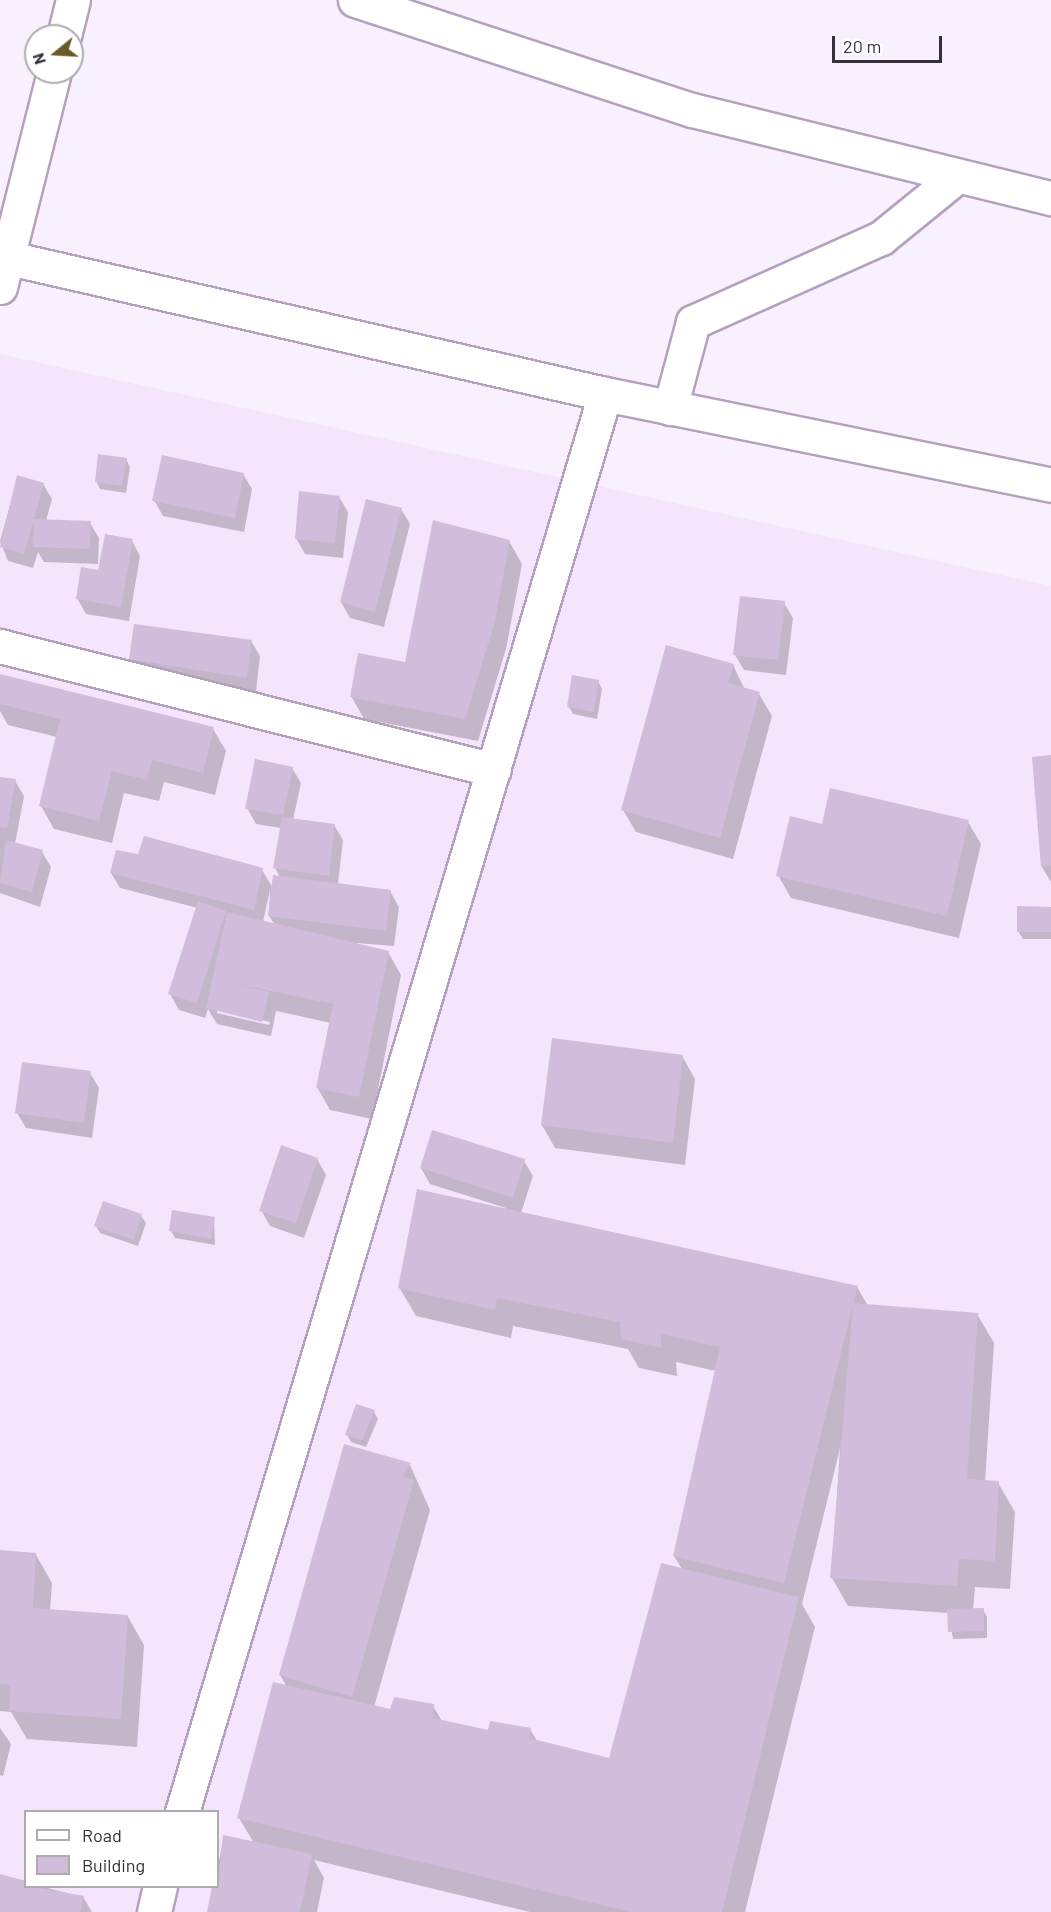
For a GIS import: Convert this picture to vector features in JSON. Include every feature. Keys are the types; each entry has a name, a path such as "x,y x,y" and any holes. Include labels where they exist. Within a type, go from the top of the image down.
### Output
{"street":[{"path":"67,24 74,0"},
{"path":"355,0 692,110 956,177 1051,198"},
{"path":"51,84 2,267 670,408 1051,485"},
{"path":"670,408 693,322 881,238 956,177"},
{"path":"183,1810 605,394"},
{"path":"0,646 494,770"},
{"path":"154,1912 160,1888"}],"shaded area":[{"path":"0,354 1051,586 1051,1912 0,1912"}],"building":[{"path":"98,454 127,458 122,486 95,482"},
{"path":"162,455 244,473 235,518 152,501"},
{"path":"17,475 44,483 24,554 0,547"},
{"path":"299,491 340,496 335,543 295,539"},
{"path":"366,499 402,508 375,612 340,602"},
{"path":"34,519 91,521 90,549 33,547"},
{"path":"433,520 510,540 494,625 465,719 350,697 358,653 405,662"},
{"path":"105,534 133,539 121,607 76,599 81,567 98,570"},
{"path":"740,596 785,601 778,660 733,655"},
{"path":"134,624 252,640 247,678 129,659"},
{"path":"666,645 734,664 728,683 760,692 720,838 621,810"},
{"path":"0,674 214,727 203,773 152,760 147,780 112,771 99,821 39,806 60,719 0,704"},
{"path":"572,675 599,680 594,712 567,707"},
{"path":"1051,755 1051,866 1041,867 1032,757"},
{"path":"255,759 293,767 283,815 245,809"},
{"path":"0,777 16,779 7,828 0,827"},
{"path":"830,788 969,820 947,916 776,876 790,816 822,824"},
{"path":"282,817 335,824 329,876 273,868"},
{"path":"144,836 263,868 254,910 110,873 116,850 138,854"},
{"path":"6,840 43,850 32,892 0,883"},
{"path":"273,875 391,890 386,931 268,916"},
{"path":"198,901 226,911 197,1003 168,994"},
{"path":"1017,906 1051,907 1051,932 1017,932"},
{"path":"227,912 389,951 359,1097 316,1088 333,1004 227,982 269,992 262,1022 206,1008"},
{"path":"552,1038 683,1055 673,1143 541,1125"},
{"path":"22,1062 91,1071 84,1123 15,1113"},
{"path":"432,1130 525,1159 513,1198 420,1168"},
{"path":"281,1145 318,1158 296,1223 259,1211"},
{"path":"417,1189 858,1286 853,1303 978,1313 967,1479 999,1481 995,1561 959,1559 957,1586 830,1578 853,1304 784,1583 673,1556 720,1347 661,1334 661,1348 621,1339 620,1322 497,1298 495,1310 398,1288"},
{"path":"103,1201 142,1214 134,1240 94,1226"},
{"path":"172,1210 215,1217 211,1239 169,1231"},
{"path":"356,1404 375,1410 362,1440 345,1435"},
{"path":"344,1444 411,1463 402,1476 414,1480 352,1697 279,1675"},
{"path":"0,1550 36,1553 33,1608 128,1615 121,1719 9,1711 11,1685 0,1684"},
{"path":"661,1563 799,1597 722,1912 631,1912 237,1818 273,1682 390,1709 394,1697 434,1704 433,1718 488,1730 490,1721 531,1728 529,1738 609,1758"},
{"path":"984,1608 984,1631 948,1632 947,1609"},
{"path":"223,1835 312,1854 300,1912 207,1912 212,1888 219,1888"},
{"path":"0,1874 24,1880 24,1888 84,1896 80,1912 0,1912"}]}
